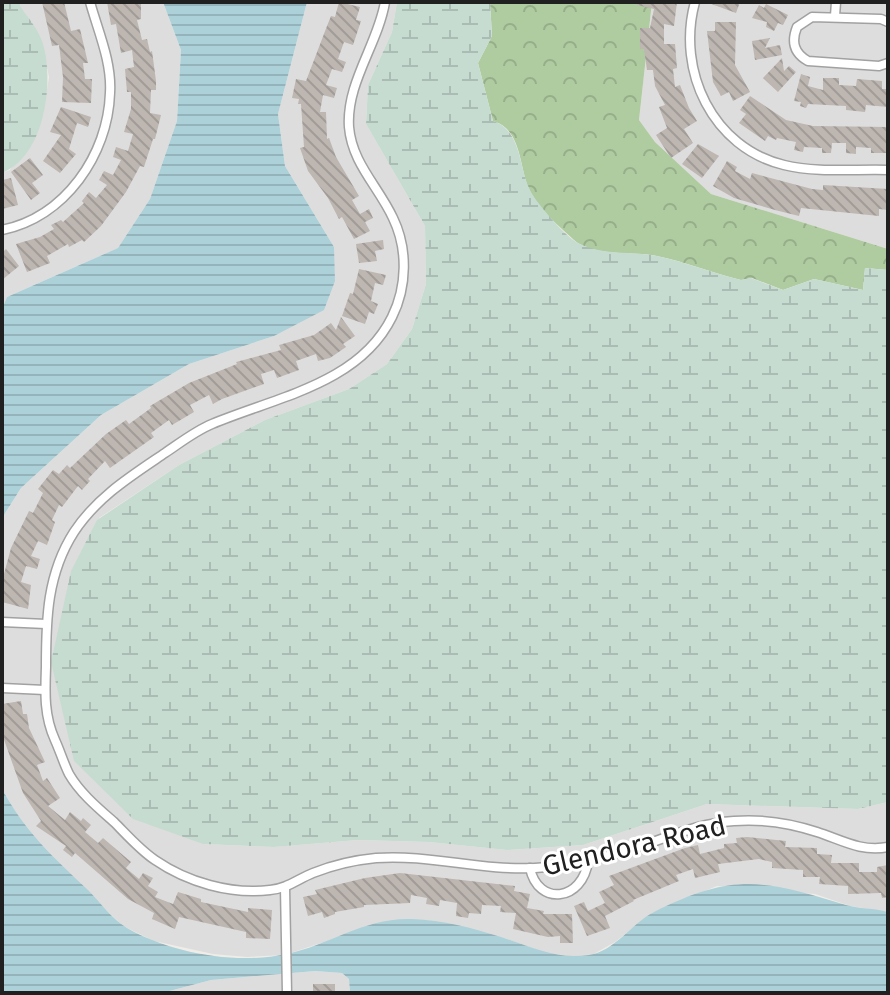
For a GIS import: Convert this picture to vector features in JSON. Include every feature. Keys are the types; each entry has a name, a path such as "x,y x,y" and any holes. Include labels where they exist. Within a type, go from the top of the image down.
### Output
{"street":[{"path":"2,230 34,218 60,202 85,172 99,146 110,93 108,63 90,2"},
{"name":"Glendora Road","path":"385,2 380,25 353,93 349,126 352,145 361,166 393,216 402,246 403,273 395,312 362,358 345,369 206,426 108,492 75,530 61,556 51,585 46,624 45,706 50,729 70,776 86,796 151,858 171,870 220,888 244,891 285,887 334,866 377,858 530,868 588,861 693,828 737,821 794,826 869,849 888,847"},
{"path":"695,2 690,45 696,83 713,117 735,141 764,159 796,168 888,170"},
{"path":"835,16 836,2"},
{"path":"888,22 881,19 812,17 799,24 793,42 799,55 808,61 879,66 888,63"},
{"path":"2,622 46,624"},
{"path":"2,688 45,690"},
{"path":"530,868 540,888 560,894 573,890 583,881 588,861"},
{"path":"285,887 287,991"}],"shaded area":[{"path":"20,2 163,2 181,50 177,121 150,199 118,248 7,297 2,309 2,173 10,170 43,115 49,77 41,38"},
{"path":"307,2 397,2 392,32 368,85 366,124 425,226 426,284 412,329 387,364 349,389 265,420 179,465 99,518 203,844 273,847 358,840 429,842 508,850 583,845 707,804 858,809 888,802 888,912 850,906 815,894 717,886 652,913 615,942 592,955 558,957 504,938 346,935 284,955 247,957 213,954 154,941 123,926 46,853 11,806 2,789 2,518 21,488 101,415 189,364 274,336 334,247 285,166 278,114"},
{"path":"652,2 888,2 888,249 711,194 655,142 639,120"},
{"path":"315,971 342,973 349,979 350,993 162,993 211,980"}],"green space":[{"path":"2,2 20,2 41,38 47,93 38,133 29,150 17,164 2,173"},
{"path":"397,2 490,2 492,36 478,63 493,121 509,132 514,140 529,188 537,201 578,243 607,252 657,256 741,280 751,278 783,290 814,279 863,290 865,268 888,270 888,802 858,809 707,804 583,845 507,850 429,842 358,840 274,847 203,844 133,819 74,761 51,662 71,571 97,520 179,465 265,420 349,389 387,364 412,329 426,284 425,226 366,124 368,85 392,32"},
{"path":"490,2 652,2 639,120 655,142 711,194 888,249 888,270 865,268 863,290 814,279 783,290 752,278 741,280 657,256 592,249 574,240 537,203 529,189 514,140 502,125 493,121 478,63 492,36"}],"water":[{"path":"163,2 307,2 278,114 285,166 334,247 335,281 324,310 274,336 189,364 101,415 21,488 2,518 2,309 7,297 118,248 150,199 177,121 181,50"},
{"path":"2,789 20,819 40,843 116,920 144,937 183,950 225,957 267,957 302,950 379,922 412,919 468,928 544,952 566,956 589,955 615,943 654,912 682,899 706,891 750,884 793,890 851,906 888,912 888,993 350,993 349,979 342,973 315,971 211,980 162,993 2,993"}],"building":[{"path":"42,2 64,2 71,31 80,29 88,63 83,63 85,79 92,79 91,103 62,102 59,45 52,46"},
{"path":"107,2 141,2 141,19 137,20 142,40 147,39 152,51 156,81 156,90 151,90 150,113 161,115 155,139 144,167 140,166 126,192 101,226 84,242 82,240 69,247 68,244 47,256 50,263 27,272 16,244 54,229 51,225 61,220 63,222 84,203 82,201 89,192 96,198 107,185 99,180 104,171 113,175 121,160 113,157 116,147 128,151 133,134 124,132 131,109 131,92 127,92 125,69 134,67 132,50 121,53 116,24 111,25"},
{"path":"339,2 360,7 356,20 361,21 353,45 344,42 338,59 346,62 342,72 332,69 326,85 337,88 334,98 323,95 320,112 326,112 327,139 359,196 352,200 360,214 369,209 373,218 365,222 370,231 354,239 308,171 300,148 304,147 301,104 298,104 299,99 292,98 296,79 306,81"},
{"path":"637,2 677,2 674,26 664,24 664,44 675,44 675,87 680,85 697,121 684,129 693,143 671,158 656,135 667,128 659,107 665,105 655,86 653,70 647,70 644,49 640,49 640,28 650,28 654,9 637,5"},
{"path":"706,2 740,2 736,13"},
{"path":"766,4 788,15 783,25 778,23 774,31 766,27 767,22 752,18 759,5 764,8"},
{"path":"715,22 736,22 735,65 750,92 733,101 729,92 721,96 713,82 707,31 715,31"},
{"path":"770,38 765,48 780,45 782,55 755,60 752,41"},
{"path":"782,58 784,71 789,66 796,72 778,92 763,78"},
{"path":"801,74 810,77 808,86 823,90 823,78 839,78 839,85 856,86 857,79 882,81 882,89 888,89 888,107 866,105 865,112 846,110 846,106 800,106 801,102 794,101"},
{"path":"750,96 786,120 813,126 888,127 888,153 871,153 871,148 856,147 856,154 846,153 846,143 832,143 831,153 822,153 822,148 804,147 803,152 794,150 796,142 768,136 765,141 739,123 746,114 740,110"},
{"path":"61,107 91,117 88,127 77,123 69,149 76,154 60,173 43,161 61,135 50,132"},
{"path":"698,144 719,156 702,178 682,164"},
{"path":"30,158 43,175 32,183 40,193 31,200 11,172"},
{"path":"727,161 737,167 735,171 750,179 752,173 812,189 823,190 823,185 888,189 888,210 879,209 879,216 801,208 799,216 734,198 713,186"},
{"path":"11,178 18,205 2,209 2,180"},
{"path":"383,240 384,249 375,251 377,261 359,263 356,244"},
{"path":"6,249 19,266 2,280 2,253"},
{"path":"359,269 386,275 383,285 375,283 371,301 378,304 374,314 369,312 365,324 342,316 350,293 353,294"},
{"path":"341,317 355,336 330,358 318,361 316,354 296,361 299,370 277,378 274,370 261,374 264,384 213,404 209,395 190,405 194,412 172,425 169,420 151,433 154,437 110,468 105,461 82,490 78,486 62,507 59,505 47,545 38,541 31,556 40,559 37,569 26,566 21,582 31,585 28,609 2,602 4,574 11,548 29,511 33,513 43,493 38,489 53,470 59,474 67,465 70,468 106,434 126,420 129,424 150,406 189,383 236,362 281,350 279,345 314,335 331,323 336,330"},
{"path":"21,701 23,714 27,714 29,728 45,762 37,765 43,781 47,778 60,798 48,806 65,820 70,812 81,821 83,818 91,825 85,832 98,843 103,838 131,862 126,868 139,879 143,873 153,878 148,886 158,892 155,897 173,904 178,892 201,899 201,902 248,912 248,908 272,910 270,939 246,938 246,932 179,917 175,929 152,919 154,913 128,899 75,853 72,857 63,850 66,846 36,826 41,821 23,793 2,734 2,704"},
{"path":"736,838 786,841 785,847 817,848 817,854 832,855 831,863 859,863 859,872 877,872 877,867 888,865 888,897 882,898 881,893 848,894 848,886 819,884 820,877 803,877 803,870 772,868 772,862 759,859 718,864 720,872 695,878 693,869 676,875 679,881 633,900 605,916 610,928 587,936 574,906 584,902 588,911 605,903 599,892 614,885 609,876 685,848 698,845 700,854 724,848 724,844 737,843"},
{"path":"400,873 515,886 514,891 530,894 527,908 544,911 543,914 572,914 573,943 560,943 560,936 548,937 513,929 516,913 500,912 501,906 482,905 481,914 469,913 468,918 456,916 457,903 440,900 439,906 426,904 427,898 411,895 410,903 364,905 324,918 322,912 308,916 303,897 317,894 315,890"},
{"path":"313,984 335,984 335,993 313,993"}]}
